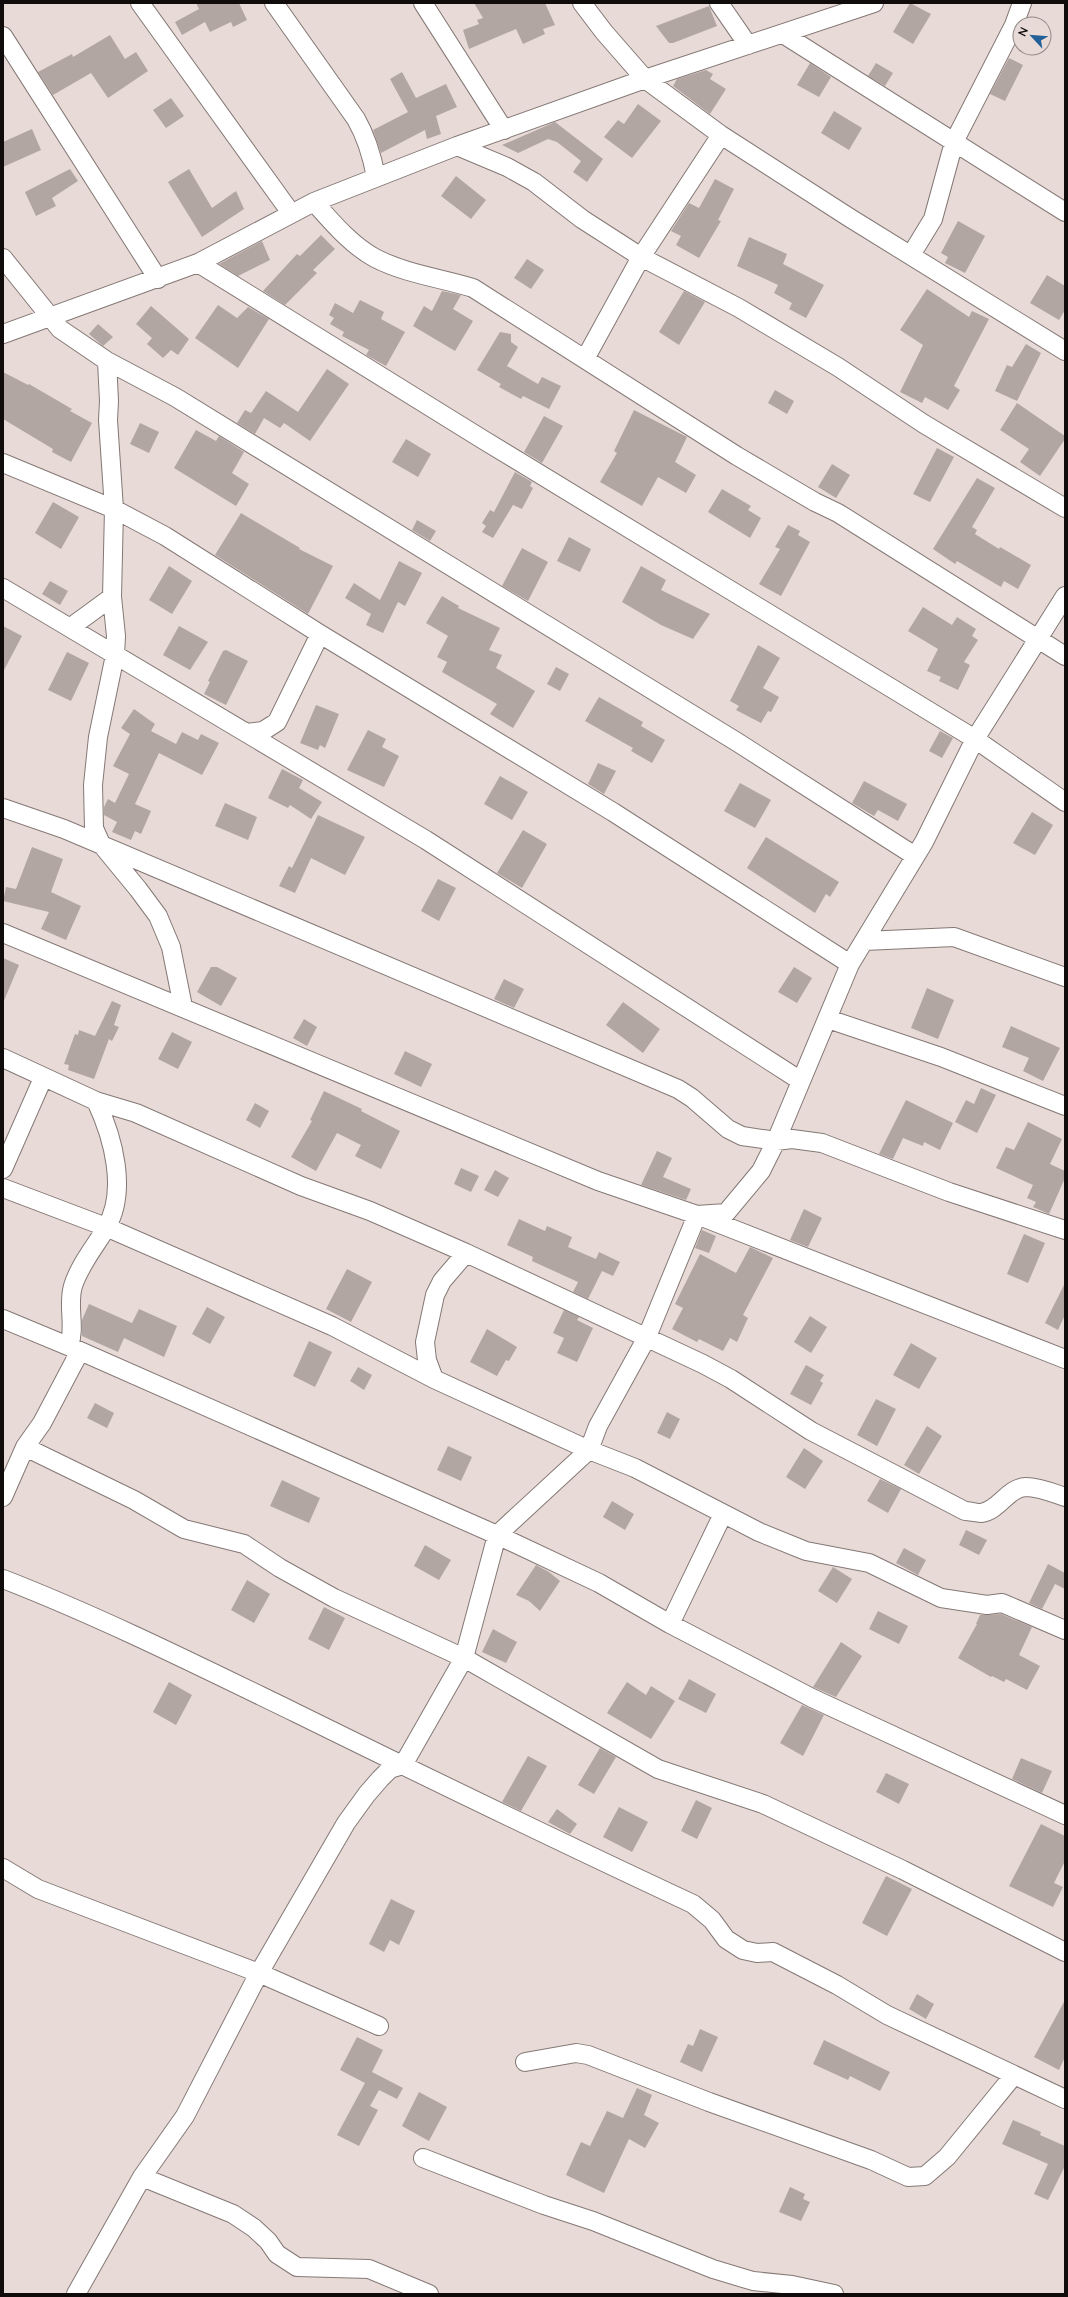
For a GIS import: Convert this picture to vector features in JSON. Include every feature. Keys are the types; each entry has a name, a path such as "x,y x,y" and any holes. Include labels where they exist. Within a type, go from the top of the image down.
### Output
{"street":[{"path":"140,3 291,213"},
{"path":"274,3 356,119 365,136 372,156 376,177"},
{"path":"423,3 504,130"},
{"path":"582,3 604,32 645,78 720,135 1065,351"},
{"path":"719,3 748,45"},
{"path":"3,334 158,279 198,263 314,202 457,146 645,78 783,34 872,3"},
{"path":"910,254 932,219 954,142 1014,25 1022,3"},
{"path":"783,34 1065,212"},
{"path":"3,36 158,279"},
{"path":"585,359 641,257 720,135"},
{"path":"457,146 507,167 534,182 582,219 641,257 739,308 838,367 924,424 1065,508"},
{"path":"314,202 346,236 375,258 423,276 473,288 737,456 815,502 838,513 1065,656"},
{"path":"3,258 60,329 107,360 181,401 737,742 915,856"},
{"path":"198,263 482,439 975,739 1065,802"},
{"path":"107,360 110,401 108,420 114,509 112,597 116,636 115,655 98,737 93,785 94,828 101,844 158,916 171,947 183,1006"},
{"path":"3,463 114,509 165,536 320,634 607,808 850,964"},
{"path":"3,588 71,627 115,655 426,840 800,1082"},
{"path":"697,1215 726,1213 761,1171 776,1141 850,964 915,856 975,739 1040,639 1065,596"},
{"path":"71,627 112,597"},
{"path":"247,733 263,731 277,722 320,634"},
{"path":"3,808 64,829 101,844 678,1089 692,1098 728,1129 742,1136 776,1141 792,1140 822,1143 949,1192 1065,1230"},
{"path":"3,933 183,1006 598,1180 697,1215 1065,1359"},
{"path":"864,941 954,937 1065,977"},
{"path":"828,1019 941,1057 1065,1106"},
{"path":"3,1058 43,1078 96,1101 136,1113 301,1186 370,1211 466,1253 646,1339 703,1364 731,1379 811,1431 965,1511 980,1513 990,1510 1010,1493 1025,1487 1043,1490 1065,1497"},
{"path":"3,1169 43,1078"},
{"path":"3,1497 25,1447 46,1416 74,1348 71,1300 73,1287 81,1266 112,1215 116,1166 113,1144 96,1101"},
{"path":"3,1188 106,1227 332,1326 434,1379 590,1450 635,1468 759,1532 806,1551 869,1563 942,1598 987,1604 1002,1603 1065,1630"},
{"path":"76,2294 142,2177 185,2116 259,1973 362,1800 390,1769 403,1765 464,1658 497,1535 590,1450 598,1426 646,1339 697,1215"},
{"path":"434,1379 427,1360 425,1342 435,1295 442,1281 466,1253"},
{"path":"3,1319 74,1348 497,1535 599,1584 670,1624 812,1698 1065,1815"},
{"path":"25,1447 134,1500 184,1529 244,1544 280,1568 334,1598 464,1658 658,1769 764,1804 903,1870 1065,1952"},
{"path":"670,1624 723,1514"},
{"path":"3,1580 143,1638 543,1835 693,1904 712,1920 726,1939 743,1950 757,1953 773,1952 836,1985 887,2015 1065,2100"},
{"path":"3,1868 38,1889 259,1973 379,2026"},
{"path":"525,2062 576,2053 588,2055 716,2105 871,2160 908,2177 925,2176 947,2157 1014,2075"},
{"path":"423,2158 544,2205 593,2221 713,2269 753,2281 792,2285 834,2294"},
{"path":"142,2177 233,2214 254,2228 268,2241 277,2254 297,2267 369,2269 429,2294"}],"building":[{"path":"196,3 239,3 247,20 233,27 231,22 210,32 205,22 182,35 175,22 199,9"},
{"path":"474,3 545,3 555,25 543,29 545,34 523,44 516,29 469,49 463,30 479,24 477,20 483,18"},
{"path":"910,3 931,14 913,44 893,32"},
{"path":"709,6 717,26 673,43 669,43 656,26"},
{"path":"110,35 125,59 136,52 148,71 108,98 91,73 53,95 38,72 72,54 73,57"},
{"path":"1009,58 1023,65 1005,101 990,94"},
{"path":"810,63 831,77 819,97 797,85"},
{"path":"876,63 893,73 885,86 868,76"},
{"path":"706,70 713,74 710,79 726,89 710,114 673,86 677,79"},
{"path":"402,72 416,98 446,84 457,107 436,116 441,134 427,139 425,130 381,153 373,130 408,112 390,79"},
{"path":"171,98 184,116 166,128 153,110"},
{"path":"638,104 661,121 632,158 604,137 618,120 624,124"},
{"path":"834,111 862,128 849,150 821,133"},
{"path":"555,122 603,159 587,182 573,172 581,161 557,142 548,139 518,153 502,145"},
{"path":"32,129 41,150 3,167 3,142"},
{"path":"70,169 78,181 52,198 56,206 36,216 25,192"},
{"path":"189,169 212,208 236,191 244,209 202,237 168,182"},
{"path":"456,176 486,200 471,219 441,196"},
{"path":"715,179 734,189 718,220 721,221 699,258 676,245 681,236 671,231 689,203 699,208"},
{"path":"958,221 985,236 965,273 945,263 948,257 941,253"},
{"path":"321,235 335,249 313,270 317,273 285,305 263,291 297,254 300,256"},
{"path":"749,237 787,254 783,264 824,285 806,318 789,309 792,303 774,293 778,285 737,266"},
{"path":"262,241 270,260 238,276 219,264"},
{"path":"527,259 544,270 531,289 514,278"},
{"path":"1047,275 1065,286 1065,310 1059,320 1030,303"},
{"path":"927,289 969,317 972,311 989,319 954,386 960,390 948,410 925,397 922,403 900,392 923,345 900,330"},
{"path":"442,291 461,295 453,309 473,321 455,351 413,326 424,306 432,311"},
{"path":"684,291 705,302 679,345 659,332"},
{"path":"360,300 384,312 381,319 405,332 386,366 366,355 369,350 342,336 344,332 330,324 334,318 329,315 335,303 353,313"},
{"path":"218,305 237,318 248,307 269,319 238,368 195,338"},
{"path":"151,306 189,339 178,355 171,350 163,358 147,344 152,338 136,324"},
{"path":"98,324 113,337 103,346 89,334"},
{"path":"500,332 511,334 511,342 518,347 507,366 538,384 542,377 561,386 549,409 523,396 521,399 499,387 501,384 477,370"},
{"path":"1026,344 1041,353 1017,401 995,391 1007,365 1012,367"},
{"path":"327,369 349,384 310,441 284,423 280,428 264,418 255,434 237,423 245,410 251,413 266,391 298,412"},
{"path":"3,372 28,385 29,384 72,409 70,411 92,423 71,462 52,452 53,449 3,419"},
{"path":"775,390 794,401 787,414 768,403"},
{"path":"1017,403 1065,436 1065,439 1040,476 1020,462 1029,449 1000,430"},
{"path":"634,410 687,437 675,462 696,475 686,493 658,477 642,506 600,482 617,453 614,451"},
{"path":"544,416 563,426 542,463 524,452"},
{"path":"140,423 159,432 149,453 130,444"},
{"path":"196,430 216,441 219,436 244,452 232,473 249,484 236,506 174,468"},
{"path":"406,439 431,454 418,477 392,462"},
{"path":"937,448 954,457 930,502 913,494"},
{"path":"832,464 850,475 836,498 818,487"},
{"path":"515,472 532,482 530,486 533,488 522,509 513,505 493,538 482,532 486,526 482,523 490,510 494,512"},
{"path":"977,478 995,488 972,527 977,530 975,534 999,549 1000,547 1031,565 1018,589 1004,581 1001,587 957,561 955,564 933,549"},
{"path":"722,489 751,506 748,510 761,518 750,538 708,512"},
{"path":"53,502 79,517 61,549 35,533"},
{"path":"241,513 300,548 299,549 333,566 308,614 215,555"},
{"path":"417,520 436,531 430,541 412,530"},
{"path":"788,525 800,531 798,535 810,542 781,596 759,584 780,549 775,547"},
{"path":"569,537 591,549 580,572 557,561"},
{"path":"522,548 548,562 528,601 502,586"},
{"path":"399,561 422,573 405,606 398,602 383,633 366,625 371,614 345,598 354,583 380,600"},
{"path":"169,566 192,581 172,614 149,600"},
{"path":"641,566 666,580 661,590 710,614 693,639 661,625 622,602"},
{"path":"50,581 68,591 60,605 42,594"},
{"path":"442,596 459,606 458,608 500,628 489,650 502,655 496,668 535,691 513,728 490,714 497,704 442,672 447,662 437,657 448,636 426,623"},
{"path":"923,607 952,625 957,617 976,629 972,636 978,640 964,662 970,665 958,690 939,681 941,677 927,671 938,649 908,631"},
{"path":"3,626 22,636 3,672"},
{"path":"179,626 208,642 190,670 163,655"},
{"path":"758,645 780,658 763,688 779,697 771,712 768,711 761,723 736,710 739,706 730,701"},
{"path":"226,650 248,661 226,705 204,694 210,682 208,681 223,651"},
{"path":"67,652 89,663 71,701 48,690"},
{"path":"556,667 569,674 560,691 547,684"},
{"path":"599,697 643,722 641,726 665,740 652,763 631,751 633,748 585,721"},
{"path":"316,705 339,714 325,748 320,745 318,750 300,743"},
{"path":"134,709 155,724 151,731 176,744 182,732 198,740 201,734 219,743 202,775 159,753 135,804 151,811 141,834 135,831 131,840 112,832 117,822 104,815 104,807 108,799 115,803 129,774 113,766 130,734 121,728"},
{"path":"368,730 386,739 382,747 399,756 384,787 347,770"},
{"path":"940,731 953,738 942,758 929,751"},
{"path":"598,763 616,771 604,794 588,784"},
{"path":"282,769 303,780 299,788 322,802 311,819 290,805 288,808 268,798"},
{"path":"500,776 528,792 512,820 484,804"},
{"path":"864,781 907,804 898,821 878,810 874,816 852,803"},
{"path":"740,783 771,800 755,828 724,811"},
{"path":"225,803 257,817 248,840 215,826"},
{"path":"1032,812 1053,825 1035,855 1013,843"},
{"path":"318,815 365,837 345,875 311,858 295,893 279,886 289,866 292,868"},
{"path":"523,830 547,844 522,888 497,873"},
{"path":"766,837 839,882 830,897 826,894 815,913 747,868"},
{"path":"32,847 63,859 51,892 81,906 66,940 41,929 49,912 3,901 6,887 16,889"},
{"path":"438,879 456,888 439,921 421,911"},
{"path":"3,958 19,965 3,1003"},
{"path":"211,967 217,967 237,978 221,1006 197,992"},
{"path":"794,967 812,978 797,1003 778,992"},
{"path":"504,979 524,989 514,1008 494,999"},
{"path":"927,988 954,1000 938,1039 911,1028"},
{"path":"112,1001 121,1005 114,1025 119,1027 112,1041 109,1039 94,1079 68,1070 69,1065 64,1064 75,1034 78,1035 79,1030 95,1036"},
{"path":"623,1002 660,1029 643,1053 606,1025"},
{"path":"304,1019 317,1027 307,1046 293,1038"},
{"path":"1011,1026 1060,1048 1043,1081 1023,1071 1029,1058 1002,1047"},
{"path":"172,1032 192,1042 178,1069 158,1059"},
{"path":"405,1051 432,1064 421,1087 394,1074"},
{"path":"981,1088 996,1095 977,1133 955,1122 966,1100 974,1104"},
{"path":"324,1091 362,1109 361,1111 400,1131 381,1169 355,1156 361,1145 337,1133 316,1171 291,1157 312,1121 310,1120"},
{"path":"906,1100 953,1123 940,1150 924,1142 923,1146 903,1138 893,1159 879,1154"},
{"path":"255,1103 269,1111 260,1128 246,1120"},
{"path":"1028,1122 1062,1139 1050,1164 1065,1171 1065,1178 1049,1214 1033,1207 1036,1202 1027,1198 1033,1185 996,1168 1006,1147 1014,1150"},
{"path":"657,1151 672,1158 663,1177 691,1189 686,1200 641,1185"},
{"path":"461,1168 479,1176 471,1192 454,1184"},
{"path":"495,1170 509,1178 498,1197 484,1190"},
{"path":"804,1209 822,1218 808,1247 790,1240"},
{"path":"519,1219 545,1231 547,1226 572,1237 568,1247 596,1259 599,1252 620,1262 613,1276 602,1271 588,1299 573,1292 578,1282 532,1261 533,1257 507,1245"},
{"path":"702,1230 716,1236 709,1253 695,1248"},
{"path":"1024,1234 1045,1243 1028,1283 1007,1274"},
{"path":"750,1247 773,1258 743,1315 748,1318 737,1342 730,1338 723,1351 699,1339 697,1342 672,1329 683,1308 675,1304 700,1254 736,1273"},
{"path":"347,1269 372,1282 351,1322 326,1309"},
{"path":"1065,1283 1065,1315 1058,1330 1045,1323"},
{"path":"89,1304 132,1323 139,1309 177,1326 164,1357 124,1338 118,1352 82,1336 82,1320"},
{"path":"207,1307 225,1317 210,1344 192,1334"},
{"path":"564,1310 579,1317 577,1320 593,1328 577,1362 557,1353 564,1338 553,1333"},
{"path":"810,1316 827,1327 811,1353 794,1342"},
{"path":"487,1329 517,1347 509,1361 506,1360 497,1376 470,1362"},
{"path":"309,1341 332,1352 315,1387 293,1376"},
{"path":"911,1343 937,1358 919,1389 893,1375"},
{"path":"806,1365 824,1375 820,1381 823,1383 811,1405 790,1394"},
{"path":"358,1367 372,1375 364,1390 350,1381"},
{"path":"876,1399 896,1409 877,1446 857,1435"},
{"path":"95,1403 114,1413 107,1428 87,1418"},
{"path":"667,1412 680,1419 670,1439 657,1433"},
{"path":"927,1426 942,1436 919,1474 904,1465"},
{"path":"448,1446 472,1457 461,1481 437,1470"},
{"path":"804,1448 823,1461 805,1489 786,1477"},
{"path":"880,1479 901,1489 888,1513 867,1501"},
{"path":"282,1480 320,1498 309,1523 270,1506"},
{"path":"612,1501 634,1514 625,1530 603,1517"},
{"path":"966,1530 987,1540 979,1555 959,1545"},
{"path":"425,1545 451,1560 439,1580 414,1566"},
{"path":"904,1548 926,1560 918,1575 896,1563"},
{"path":"1048,1564 1065,1573 1065,1589 1055,1584 1042,1609 1029,1603"},
{"path":"536,1565 549,1572 560,1581 540,1611 529,1601 516,1595"},
{"path":"833,1567 852,1579 837,1603 818,1591"},
{"path":"247,1580 270,1594 254,1623 231,1610"},
{"path":"324,1607 345,1618 329,1650 308,1639"},
{"path":"878,1611 908,1626 899,1644 869,1629"},
{"path":"1001,1614 1032,1627 1019,1655 1040,1666 1027,1690 1006,1679 1004,1682 992,1676 991,1677 958,1658 977,1624 980,1615"},
{"path":"493,1629 517,1642 506,1663 482,1652"},
{"path":"841,1642 862,1656 836,1697 813,1687"},
{"path":"689,1679 716,1694 706,1713 678,1699"},
{"path":"169,1682 192,1695 176,1725 153,1712"},
{"path":"627,1682 646,1695 651,1686 675,1701 651,1739 607,1713"},
{"path":"802,1705 824,1715 803,1756 780,1743"},
{"path":"600,1748 616,1757 594,1794 578,1785"},
{"path":"528,1756 547,1766 521,1811 502,1802"},
{"path":"1021,1758 1052,1771 1042,1793 1012,1779"},
{"path":"886,1773 909,1784 899,1804 876,1792"},
{"path":"696,1800 712,1808 697,1839 681,1831"},
{"path":"619,1807 648,1822 632,1852 603,1837"},
{"path":"557,1809 577,1824 570,1834 548,1822"},
{"path":"1041,1824 1065,1836 1065,1861 1054,1883 1063,1887 1053,1907 1009,1886"},
{"path":"886,1876 912,1889 887,1936 862,1923"},
{"path":"391,1899 415,1911 399,1945 390,1940 384,1952 369,1944"},
{"path":"917,1994 934,2004 926,2019 909,2009"},
{"path":"1065,2000 1065,2057 1059,2070 1034,2057"},
{"path":"700,2029 718,2037 702,2072 680,2062 688,2044 693,2046"},
{"path":"357,2037 383,2050 372,2072 403,2088 397,2099 379,2090 370,2106 378,2110 359,2146 337,2135 365,2083 340,2070"},
{"path":"824,2040 890,2072 880,2091 850,2076 848,2080 813,2064"},
{"path":"637,2088 652,2095 644,2115 659,2123 645,2148 629,2139 604,2193 566,2175 581,2142 590,2146 607,2111 623,2118"},
{"path":"419,2092 447,2107 429,2141 402,2126"},
{"path":"1013,2120 1041,2132 1040,2135 1065,2146 1065,2166 1048,2200 1034,2194 1048,2164 1002,2144"},
{"path":"790,2187 805,2194 803,2199 810,2202 801,2221 779,2212"}]}
